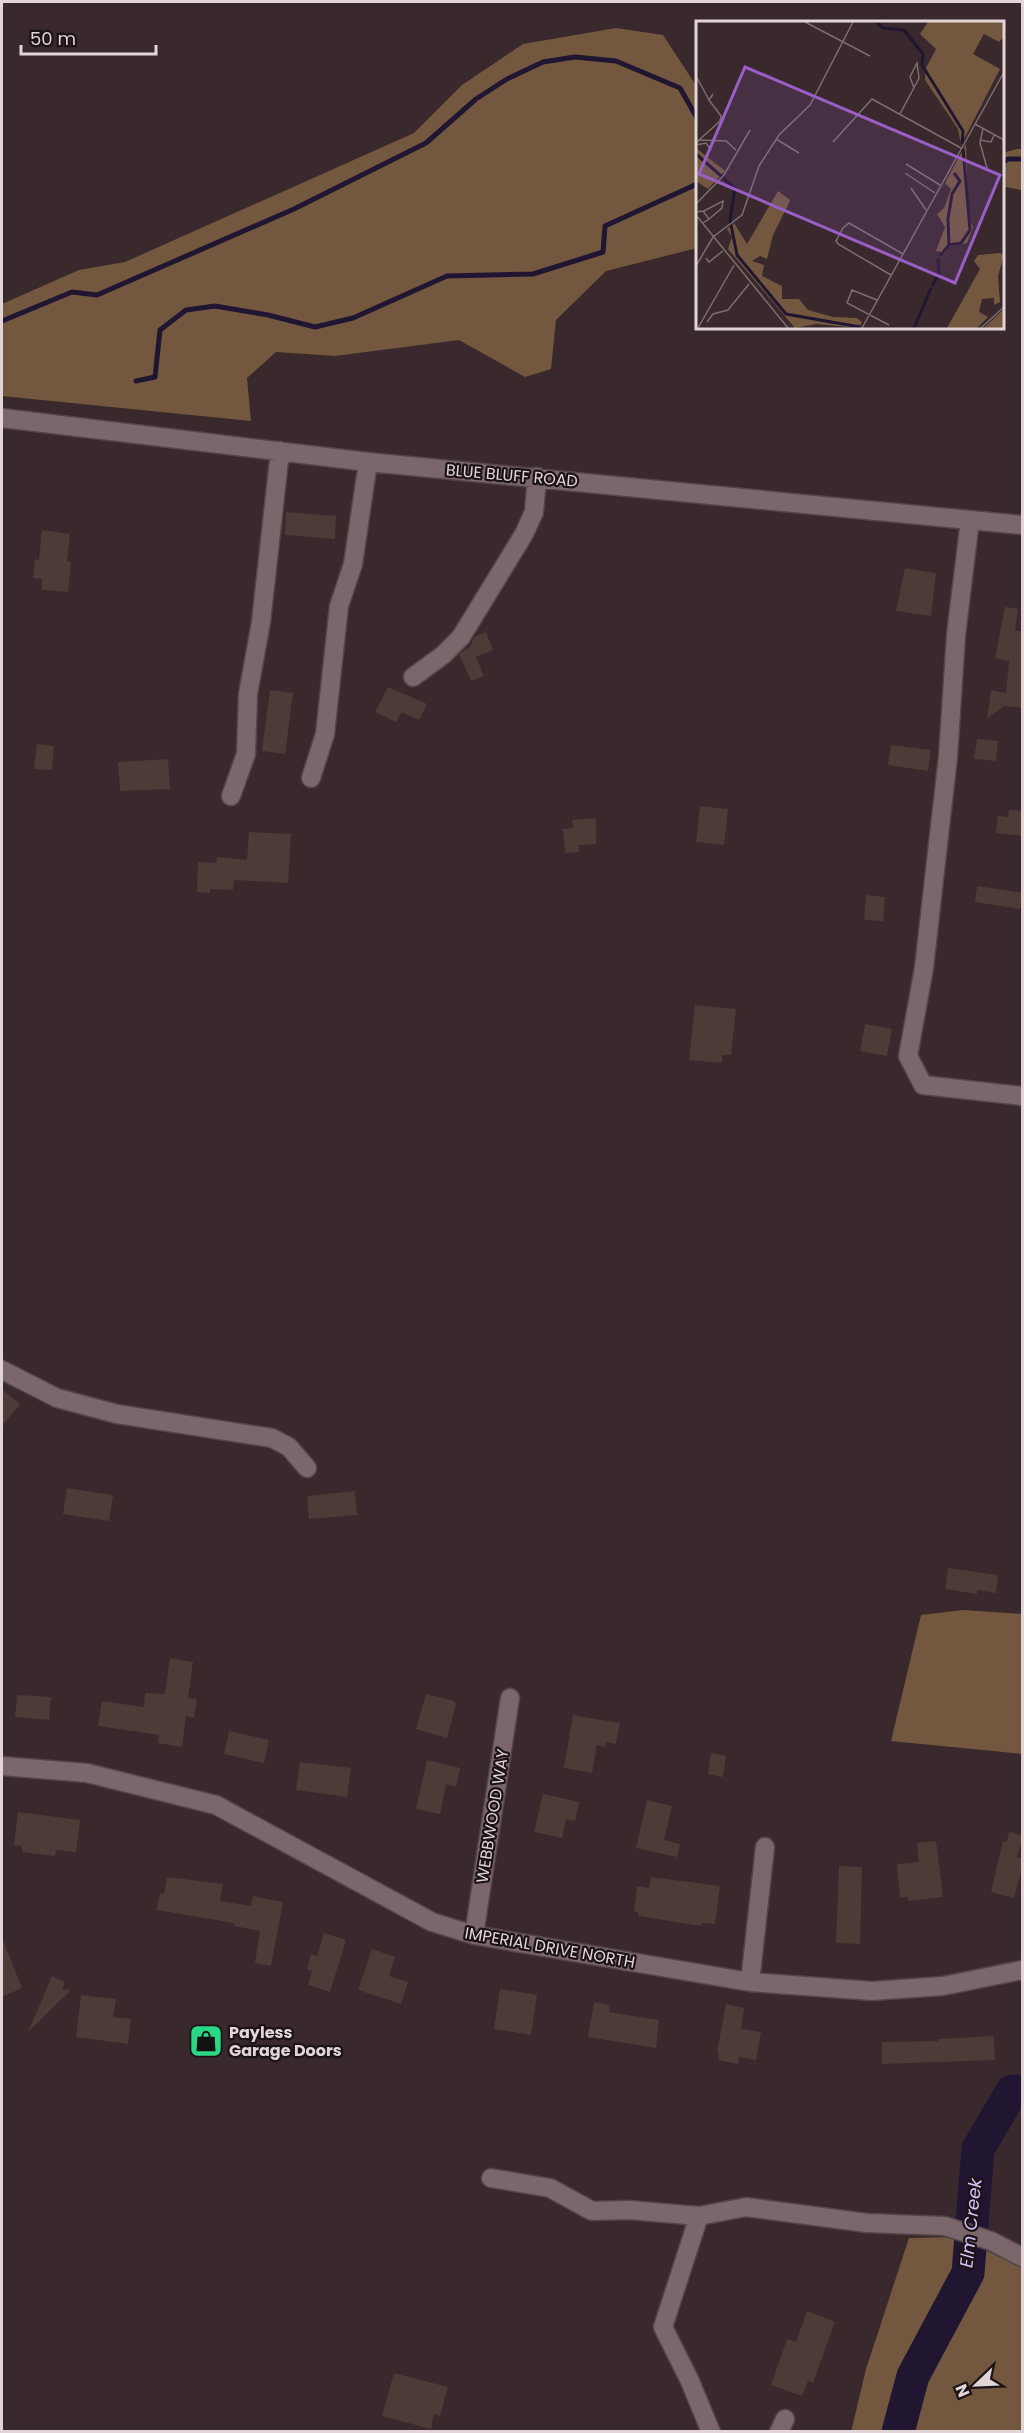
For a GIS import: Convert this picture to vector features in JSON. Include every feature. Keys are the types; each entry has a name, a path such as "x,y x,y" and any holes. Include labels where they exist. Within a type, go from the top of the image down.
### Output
{"street":[{"name":"BLUE BLUFF ROAD","path":"2,418 368,462 1023,525"},
{"path":"231,796 246,754 249,693 261,622 280,451"},
{"path":"311,778 325,734 339,606 353,564 368,462"},
{"path":"412,676 443,655 461,637 524,534 534,512 537,477"},
{"path":"970,520 956,635 948,757 924,968 908,1056 923,1085 1023,1096"},
{"path":"2,1370 57,1398 117,1414 272,1438 289,1447 307,1468"},
{"name":"WEBBWOOD WAY","path":"474,1935 510,1698"},
{"name":"IMPERIAL DRIVE NORTH","path":"2,1766 87,1773 216,1805 432,1922 474,1935 750,1982 872,1991 943,1986 1023,1970"},
{"path":"750,1982 765,1847"},
{"path":"492,2178 550,2188 592,2211 629,2210 699,2216 746,2207 867,2223 945,2226 991,2241 1023,2257"},
{"path":"699,2216 663,2328 689,2379 711,2432"}],"shaded area":[{"path":"616,28 663,35 696,85 696,248 606,271 556,320 551,369 525,377 459,340 335,356 276,352 247,378 251,421 2,396 2,304 79,270 125,262 414,133 462,85 523,44"},
{"path":"1022,149 1022,190 1003,188 1003,153"},
{"path":"963,1610 1022,1614 1022,1754 891,1741 921,1615"},
{"path":"956,2237 1022,2267 1022,2431 851,2432 866,2369 909,2238"}],"building":[{"path":"286,512 336,516 335,539 285,535"},
{"path":"42,530 70,534 67,561 71,562 68,592 42,590 42,579 33,578 35,559 39,560"},
{"path":"905,568 936,573 931,616 896,611"},
{"path":"1005,607 1018,609 1015,631 1023,631 1023,708 1004,706 987,719 991,690 1006,693 1009,661 995,658"},
{"path":"486,632 493,650 476,657 484,676 471,681 459,654 470,647 474,637"},
{"path":"388,687 427,704 419,720 402,712 396,722 375,712"},
{"path":"270,690 293,693 285,754 262,751"},
{"path":"977,739 998,741 996,761 974,759"},
{"path":"37,744 54,746 52,770 34,769"},
{"path":"891,745 931,750 928,771 888,765"},
{"path":"168,759 170,789 120,791 118,762"},
{"path":"700,806 728,809 724,845 696,842"},
{"path":"1009,810 1023,811 1023,836 996,833 998,816 1008,817"},
{"path":"596,818 596,844 579,845 579,852 565,853 563,829 573,828 572,820"},
{"path":"249,832 291,834 288,883 234,880 233,890 210,889 210,893 197,892 198,862 216,863 217,857 247,860"},
{"path":"977,886 1023,893 1020,909 975,902"},
{"path":"866,895 885,897 883,921 864,920"},
{"path":"695,1005 736,1009 731,1055 722,1055 722,1063 689,1060"},
{"path":"865,1024 892,1029 887,1056 860,1051"},
{"path":"2,1389 20,1404 2,1426"},
{"path":"67,1488 113,1495 109,1521 63,1514"},
{"path":"355,1491 357,1515 309,1519 307,1496"},
{"path":"948,1568 998,1575 996,1593 977,1590 977,1594 945,1589"},
{"path":"170,1658 193,1662 188,1698 197,1699 194,1718 186,1716 182,1747 158,1743 159,1735 98,1726 102,1701 144,1707 145,1693 165,1694"},
{"path":"426,1694 454,1701 456,1704 447,1738 416,1729"},
{"path":"17,1695 51,1697 49,1720 15,1717"},
{"path":"573,1715 620,1723 616,1744 606,1742 605,1747 597,1745 592,1773 564,1768"},
{"path":"229,1731 269,1740 264,1763 224,1754"},
{"path":"711,1753 726,1756 723,1777 708,1774"},
{"path":"427,1760 460,1768 456,1787 446,1784 440,1814 416,1809"},
{"path":"300,1762 351,1768 347,1797 296,1790"},
{"path":"543,1794 579,1802 575,1821 566,1819 562,1838 534,1832"},
{"path":"647,1800 672,1806 664,1840 680,1844 677,1857 636,1848"},
{"path":"18,1812 80,1820 76,1852 56,1850 55,1856 22,1852 22,1846 14,1845"},
{"path":"1009,1832 1023,1836 1017,1857 1023,1859 1023,1864 1014,1898 991,1892 1003,1841 1007,1842"},
{"path":"936,1841 943,1897 908,1901 908,1897 900,1898 897,1864 919,1862 917,1843"},
{"path":"839,1866 862,1867 860,1944 836,1943"},
{"path":"167,1877 223,1884 220,1901 251,1906 253,1896 283,1902 271,1966 255,1963 260,1931 234,1926 234,1923 157,1910 160,1893 164,1894"},
{"path":"651,1877 720,1886 715,1924 701,1923 701,1926 638,1916 638,1912 634,1912 637,1886 649,1888"},
{"path":"324,1933 346,1940 330,1992 308,1985 312,1971 307,1969 311,1954 317,1956"},
{"path":"2,1938 22,1988 2,1997"},
{"path":"372,1949 395,1957 389,1976 408,1982 401,2004 358,1990"},
{"path":"52,1976 65,1982 62,1989 71,1990 28,2032"},
{"path":"500,1989 537,1995 531,2035 494,2029"},
{"path":"81,1995 116,1999 113,2017 131,2019 128,2044 76,2037"},
{"path":"594,2002 610,2005 609,2012 659,2020 656,2048 588,2037"},
{"path":"726,2004 744,2008 741,2029 761,2032 756,2060 739,2057 738,2064 718,2060 719,2053 717,2052"},
{"path":"200,2031 216,2033 213,2049 197,2046"},
{"path":"994,2036 995,2060 882,2064 882,2042 938,2041 938,2039"},
{"path":"807,2311 835,2322 813,2383 808,2381 802,2396 771,2385 787,2339 796,2342"},
{"path":"394,2373 448,2387 440,2416 434,2414 431,2429 382,2416"}],"waterway":[{"path":"2,321 72,292 97,295 294,209 426,143 476,99 507,79 543,62 575,57 616,61 680,88 696,116"},
{"path":"1003,162 1008,159 1022,159"},
{"path":"136,381 155,377 160,330 186,310 215,306 268,315 315,327 353,318 447,276 533,274 603,252 605,226 696,184"},
{"name":"Elm Creek","path":"898,2432 913,2376 968,2273 978,2149 1012,2091 1022,2091"}],"place":[{"name":"Payless Garage Doors","path":"206,2041"}]}
